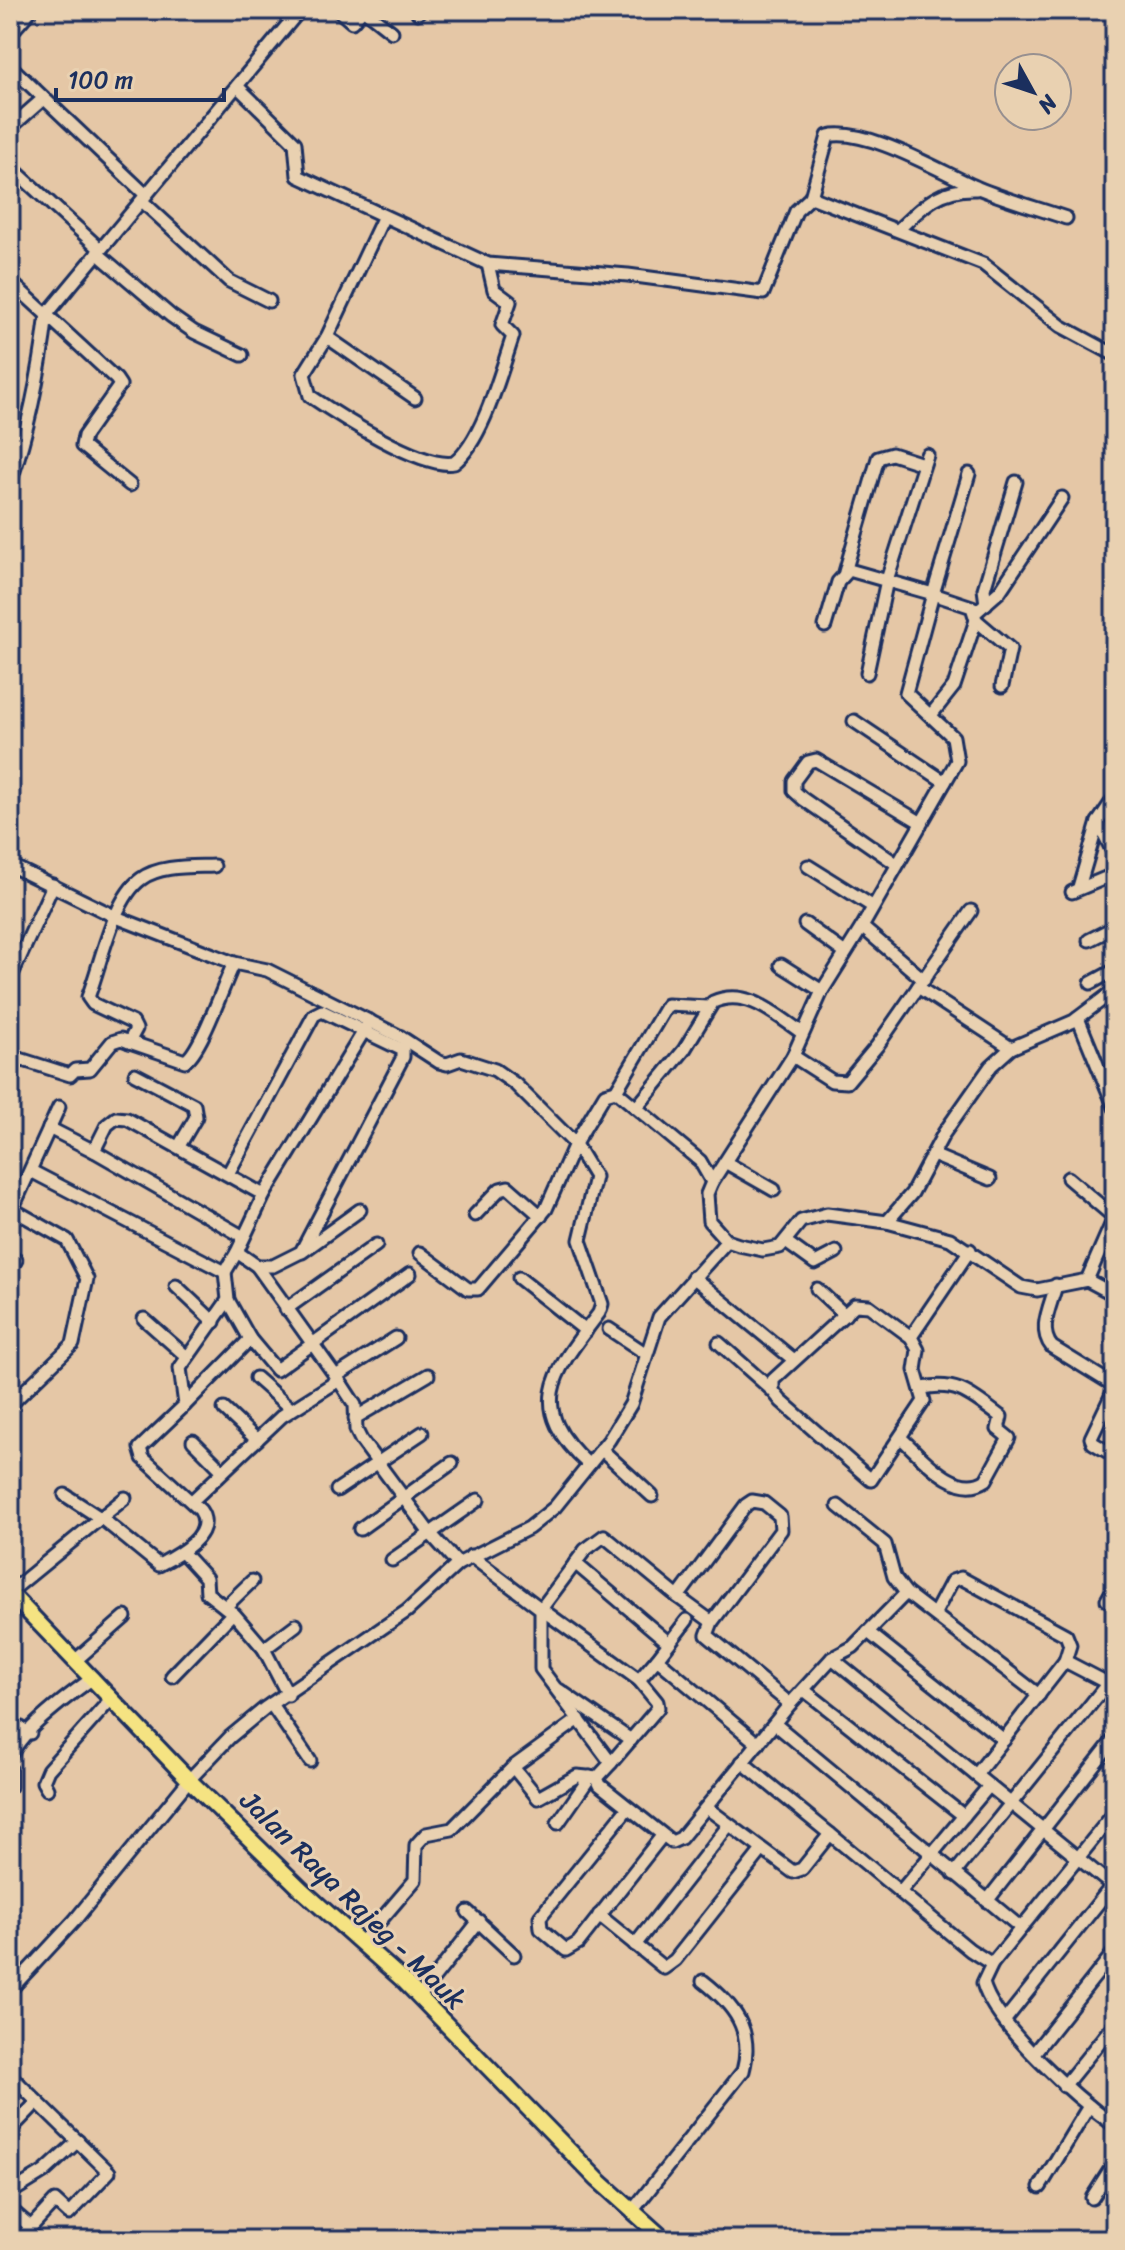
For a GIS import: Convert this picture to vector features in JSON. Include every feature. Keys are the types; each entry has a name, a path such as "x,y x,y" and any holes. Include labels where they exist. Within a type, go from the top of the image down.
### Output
{"main road":[{"name":"Jalan Raya Rajeg - Mauk","path":"10,1592 189,1780 419,1997 597,2179 665,2240"}],"street":[{"path":"10,34 31,10"},
{"path":"10,483 24,444 41,371 47,314 300,10"},
{"path":"338,10 352,22 363,10 392,32"},
{"path":"10,66 229,281 269,301"},
{"path":"237,86 295,143 298,176 488,264 628,275 763,293 796,211 811,197 828,136 835,134 861,137 980,189 1066,218"},
{"path":"10,128 43,99"},
{"path":"10,166 171,316 194,332 242,355"},
{"path":"898,230 939,194 956,188 980,189"},
{"path":"811,197 983,264 1061,326 1115,355"},
{"path":"383,218 327,337 303,378 310,396 375,438 448,465 464,453 481,423 513,336 502,325 510,302 494,290 488,264"},
{"path":"10,281 120,385 84,436 82,446 130,485"},
{"path":"327,337 415,398"},
{"path":"825,626 838,582 845,572 878,458 892,454 925,459 887,580 867,673"},
{"path":"969,474 906,688 907,696 953,737 957,761 822,991 801,1032 793,1056 712,1182 707,1194 707,1215 727,1241 763,1250 786,1242 801,1221 818,1214 887,1222 950,1239 1021,1287 1037,1290 1087,1280 1115,1295"},
{"path":"986,604 984,589 1016,482"},
{"path":"931,715 954,686 976,616 1011,576 1062,498"},
{"path":"845,572 853,570 972,607 976,616 1010,649 1002,686"},
{"path":"854,721 945,782"},
{"path":"895,863 803,799 794,791 794,781 808,762 816,760 920,822"},
{"path":"1115,797 1098,822 1076,889 1115,874"},
{"path":"1098,822 1115,856"},
{"path":"10,865 116,917 234,963 267,970 439,1062 447,1064 461,1059 495,1070 515,1084 575,1144 595,1177 580,1240 602,1304 556,1372 551,1392 564,1442 588,1464"},
{"path":"129,1042 136,1029 133,1023 89,1002 88,997 123,900 142,878 158,871 214,866"},
{"path":"808,866 872,906"},
{"path":"10,979 53,885"},
{"path":"793,1056 832,1081 847,1082 971,911"},
{"path":"805,924 845,953"},
{"path":"862,927 921,984 1011,1048"},
{"path":"1089,940 1115,927"},
{"path":"10,1070 20,1059 70,1075 75,1070 90,1069 115,1039 185,1061 193,1056 234,963"},
{"path":"781,965 822,991"},
{"path":"1091,983 1115,970"},
{"path":"887,1222 912,1193 969,1095 991,1066 1011,1048 1078,1018 1115,991"},
{"path":"637,1107 684,1050 708,1007 720,998 749,999 801,1032"},
{"path":"420,1253 473,1292 517,1247 541,1216 575,1144 605,1094 616,1091 667,1005 708,1007"},
{"path":"228,1174 314,1015 322,1011 368,1026 397,1045 403,1057 301,1252"},
{"path":"1078,1018 1115,1108"},
{"path":"368,1026 242,1236 225,1272 228,1300 250,1339 276,1370 410,1274"},
{"path":"135,1074 194,1105 196,1117 179,1146"},
{"path":"616,1091 700,1161 712,1182"},
{"path":"10,1405 73,1344 87,1279 67,1240 11,1212 59,1107"},
{"path":"94,1151 107,1125 116,1118 127,1119 264,1195"},
{"path":"49,1128 242,1236"},
{"path":"933,1155 990,1179"},
{"path":"725,1162 774,1190"},
{"path":"31,1171 225,1272"},
{"path":"1068,1178 1114,1223 1087,1280"},
{"path":"475,1215 500,1189 508,1187 541,1216"},
{"path":"257,1266 273,1266 301,1252 360,1210"},
{"path":"10,1990 75,1920 189,1780 230,1737 271,1704 407,1611 458,1564 540,1519 555,1507 601,1449 631,1404 659,1317 727,1241"},
{"path":"786,1242 815,1263 836,1252"},
{"path":"286,1309 376,1245"},
{"path":"911,1337 970,1250"},
{"path":"237,1252 257,1266 337,1378 355,1405 361,1440 429,1532 458,1564"},
{"path":"693,1277 794,1360"},
{"path":"519,1278 586,1331"},
{"path":"1056,1285 1043,1327 1045,1338 1052,1347 1112,1384 1114,1390 1091,1438 1093,1443 1115,1456"},
{"path":"176,1286 214,1322"},
{"path":"817,1289 845,1315"},
{"path":"185,1405 179,1370 228,1300"},
{"path":"719,1343 871,1480 924,1401 923,1388 916,1375 918,1350 911,1337 861,1303 776,1376 773,1391"},
{"path":"144,1319 187,1357"},
{"path":"609,1329 645,1353"},
{"path":"192,1501 291,1409 396,1338"},
{"path":"65,1495 159,1565 183,1553 206,1522 192,1501 143,1458 140,1450 148,1437 185,1405 250,1339"},
{"path":"355,1418 428,1375"},
{"path":"256,1378 291,1409"},
{"path":"901,1438 948,1479 974,1485 986,1480 1009,1438 998,1429 1001,1417 956,1387 947,1384 923,1388"},
{"path":"224,1409 257,1440"},
{"path":"337,1490 422,1433"},
{"path":"193,1441 223,1471"},
{"path":"601,1449 652,1496"},
{"path":"360,1529 452,1463"},
{"path":"10,1592 125,1498"},
{"path":"392,1560 478,1500"},
{"path":"678,1597 746,1505 757,1501 776,1511 783,1521 778,1536 712,1622 707,1635"},
{"path":"838,1506 885,1544 894,1577 906,1593 1039,1695"},
{"path":"611,1763 541,1669 541,1609 575,1563 604,1536 712,1622"},
{"path":"183,1553 206,1578 207,1593 229,1610 264,1649 288,1695"},
{"path":"471,1556 639,1680 656,1700 658,1708 611,1763 593,1778 558,1823"},
{"path":"575,1563 669,1643"},
{"path":"935,1613 952,1581 961,1578 1066,1635 1070,1645 1065,1661 976,1775"},
{"path":"172,1676 252,1581"},
{"path":"1107,1600 1115,1586"},
{"path":"513,1767 538,1798 571,1778 593,1778 662,1836 676,1842 832,1658 853,1647 906,1593"},
{"path":"639,1680 695,1609"},
{"path":"76,1660 125,1617"},
{"path":"687,1620 790,1704"},
{"path":"264,1649 296,1625"},
{"path":"868,1632 1004,1740"},
{"path":"832,1658 1114,1885 1005,2020"},
{"path":"657,1659 758,1744"},
{"path":"954,1874 1111,1685 1065,1661"},
{"path":"10,1757 16,1746 63,1699 93,1678"},
{"path":"553,1686 631,1740"},
{"path":"804,1690 964,1816"},
{"path":"47,1789 43,1782 48,1770 112,1698"},
{"path":"271,1704 310,1761"},
{"path":"362,1942 415,1880 416,1845 426,1834 452,1829 513,1767 579,1719"},
{"path":"10,1722 30,1733"},
{"path":"775,1724 1021,1928"},
{"path":"987,1901 1115,1738"},
{"path":"742,1762 992,1964"},
{"path":"10,1769 10,1787"},
{"path":"900,1892 989,1786"},
{"path":"628,1808 540,1917 539,1924 569,1951 662,1836"},
{"path":"707,1808 787,1870 798,1871 830,1834"},
{"path":"1113,2121 1064,2086 1005,2020 983,1983 992,1964 1115,1812"},
{"path":"635,1945 729,1825"},
{"path":"599,1915 661,1967 668,1967 762,1850"},
{"path":"468,1912 514,1955"},
{"path":"419,1997 479,1921"},
{"path":"1034,2053 1115,1951"},
{"path":"633,2210 743,2071 748,2047 741,2021 720,1995 703,1981"},
{"path":"1064,2086 1115,2023"},
{"path":"10,2075 109,2172 69,2214 55,2201 19,2240"},
{"path":"10,2130 37,2102"},
{"path":"1040,2187 1089,2106"},
{"path":"10,2193 44,2172 78,2141"},
{"path":"1092,2198 1115,2162"},
{"path":"10,2209 31,2227"}]}
